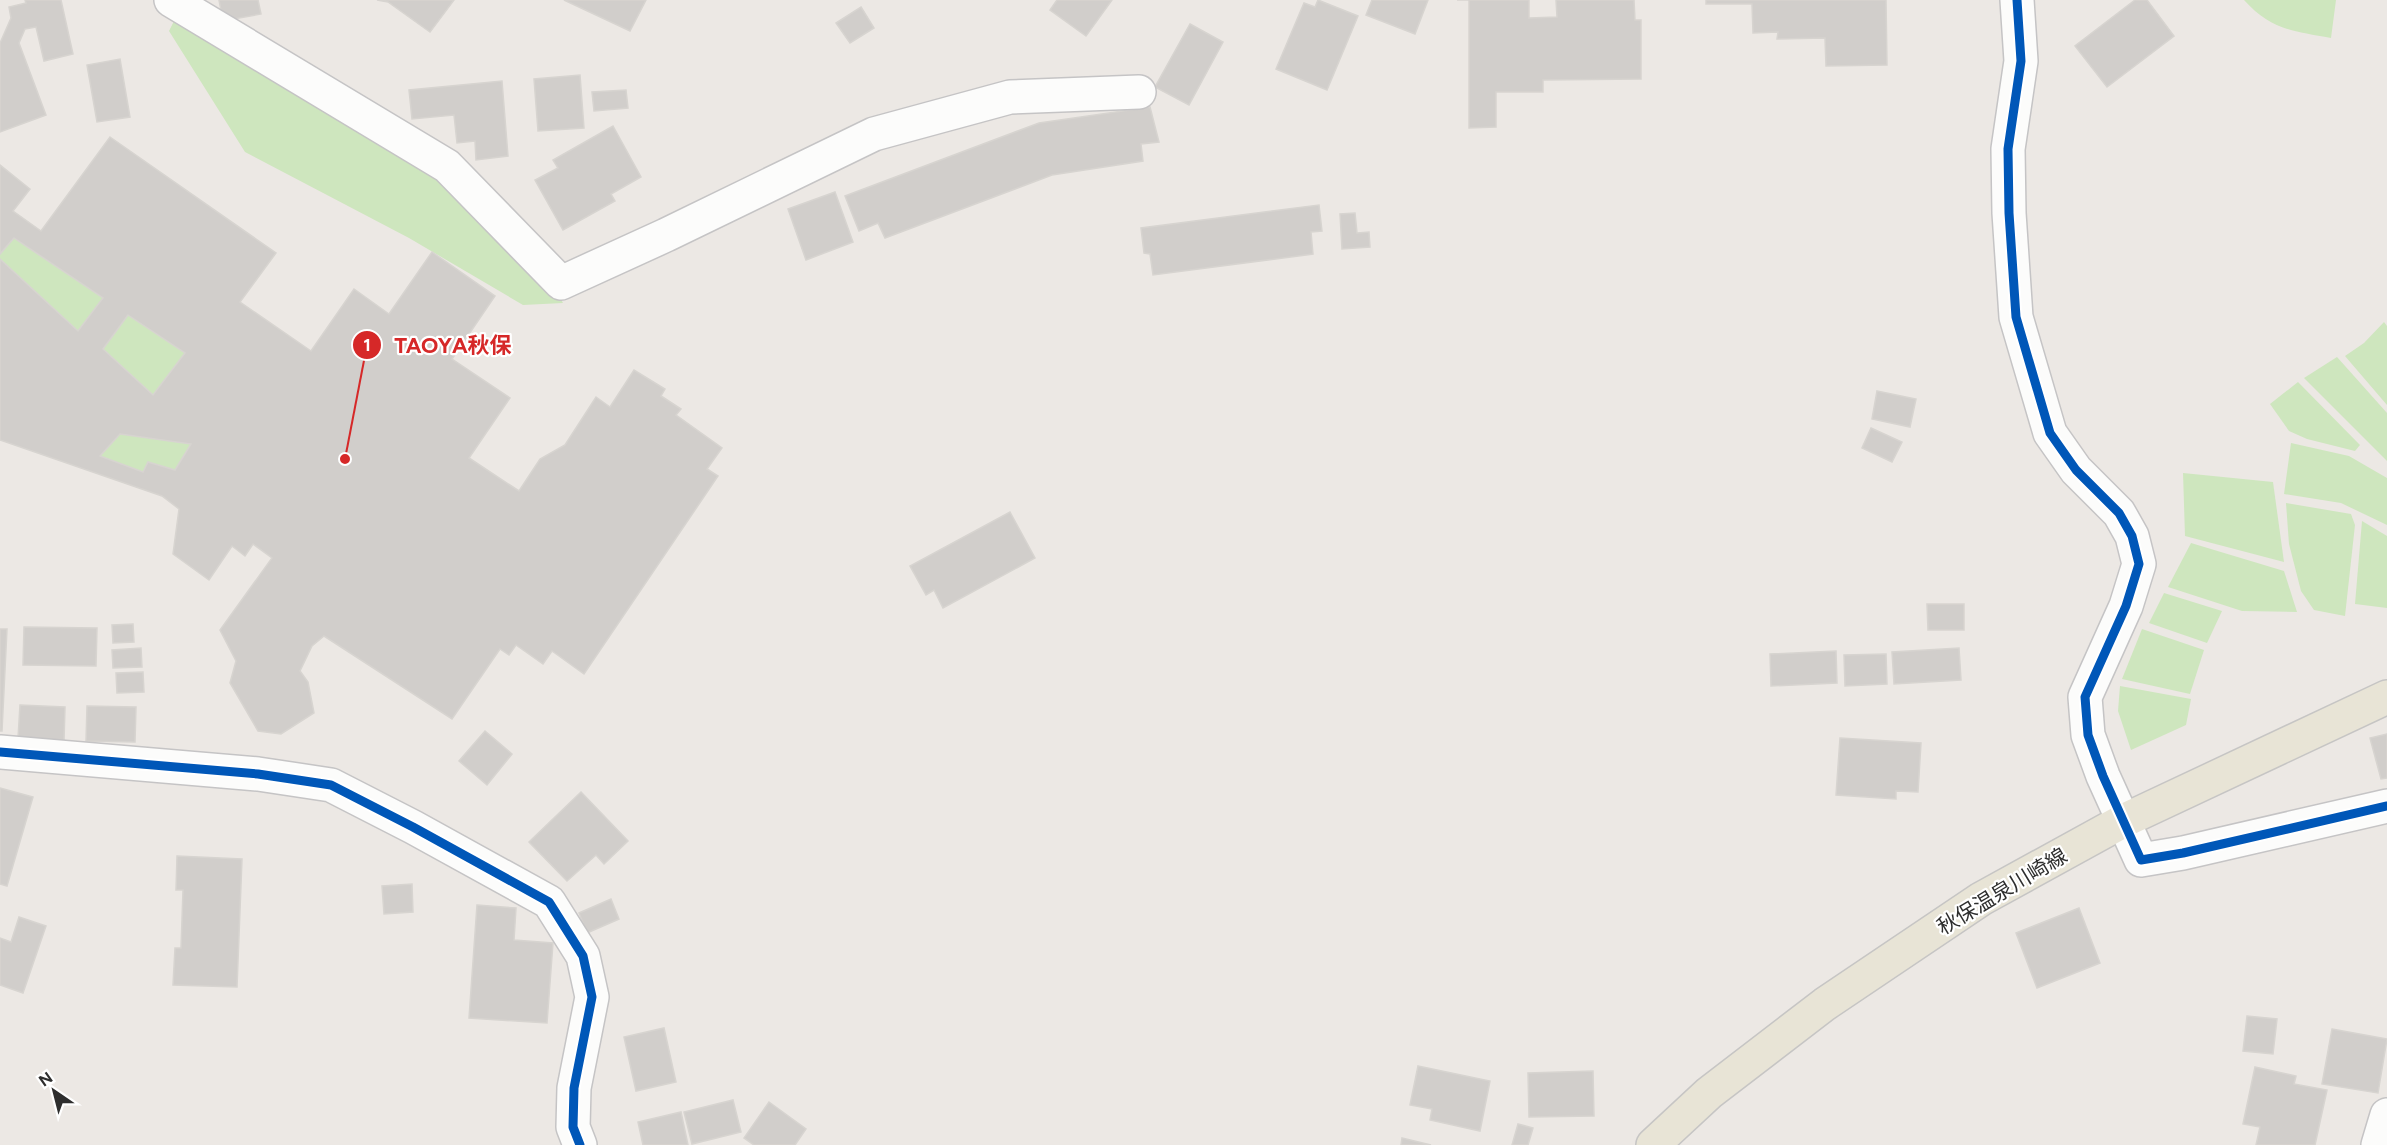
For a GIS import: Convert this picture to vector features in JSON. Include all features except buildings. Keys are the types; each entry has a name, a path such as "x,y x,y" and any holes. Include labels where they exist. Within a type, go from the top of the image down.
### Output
{"main road":[{"name":"秋保温泉川崎線","path":"1653,1145 1709,1093 1825,1004 1981,899 2123,821 2387,697"}],"street":[{"path":"171,0 447,166 561,283 666,236 874,134 1010,97 1139,92"},
{"path":"2017,0 2021,61 2008,149 2009,213 2016,317 2050,434 2076,470 2119,513 2132,536 2139,564 2126,606 2085,697 2088,735 2123,821 2141,860 2183,853 2387,806"},
{"path":"0,752 258,774 331,785 549,902 583,956 592,997 574,1088 573,1127 580,1145"},
{"path":"2378,1145 2387,1115"}],"green space":[{"path":"2244,0 2336,0 2331,38 2283,28 2264,18"},
{"path":"174,21 439,176 555,289 563,303 523,305 409,238 245,152 169,31"},
{"path":"14,238 103,298 78,331 0,259 0,254"},
{"path":"128,315 185,353 153,395 103,349"},
{"path":"2384,322 2387,326 2387,405 2345,356 2364,343"},
{"path":"2337,357 2387,413 2387,461 2304,378"},
{"path":"2298,382 2360,445 2355,451 2307,439 2289,431 2270,404"},
{"path":"120,434 191,444 175,470 148,462 143,472 100,456"},
{"path":"2291,443 2349,456 2387,478 2387,525 2341,503 2284,494"},
{"path":"2183,473 2273,482 2284,562 2185,536"},
{"path":"2286,503 2351,514 2355,525 2345,616 2314,610 2301,591 2289,544"},
{"path":"2362,521 2387,536 2387,608 2355,604"},
{"path":"2191,543 2284,571 2297,612 2242,611 2168,587"},
{"path":"2164,593 2222,611 2207,643 2149,623"},
{"path":"2142,629 2204,650 2190,694 2122,679"},
{"path":"2120,686 2191,699 2186,725 2131,750 2118,711"}],"cycle path":[{"path":"2017,0 2021,61 2008,149 2009,213 2016,317 2050,433 2076,470 2119,513 2132,536 2139,564 2126,606 2085,697 2088,735 2103,776 2141,860 2183,853 2387,806"},
{"path":"0,752 258,774 331,785 549,902 583,956 592,997 574,1088 573,1127 580,1145"}],"place":[{"name":"TAOYA秋保","path":"345,459"}]}
